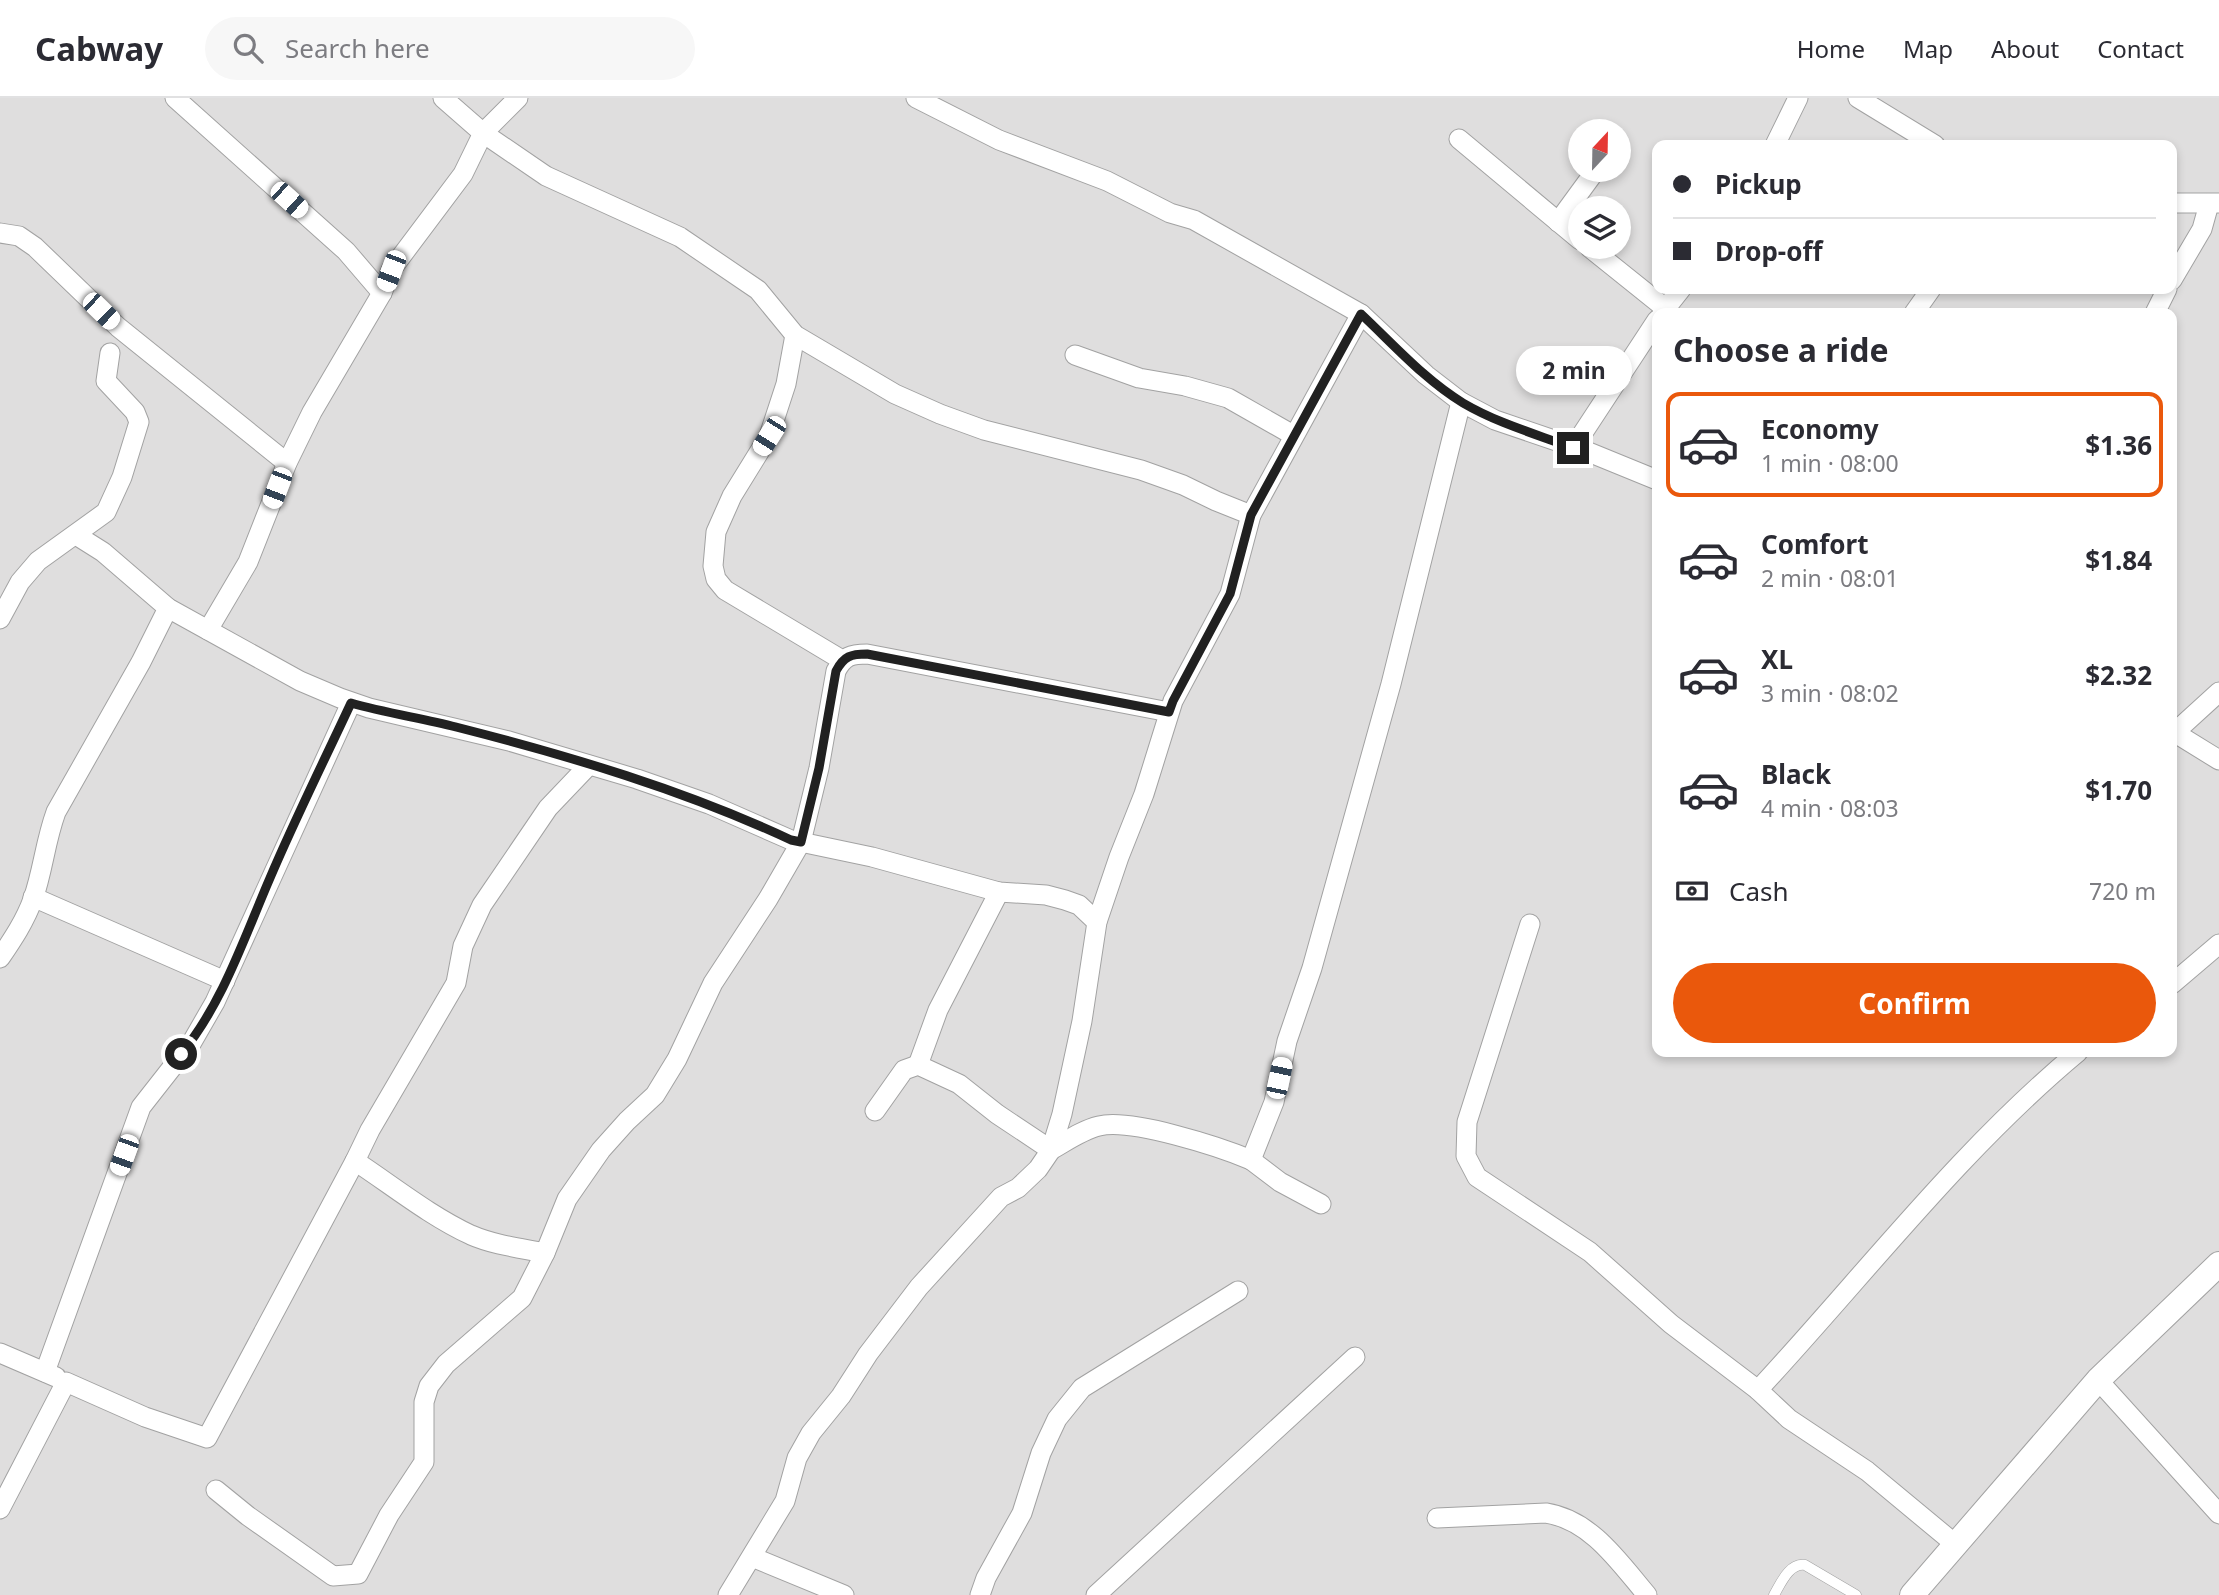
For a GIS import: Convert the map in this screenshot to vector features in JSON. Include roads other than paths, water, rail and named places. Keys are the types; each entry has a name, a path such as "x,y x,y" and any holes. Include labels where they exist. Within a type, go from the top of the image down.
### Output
{"street":[{"path":"175,98 346,251 382,293"},
{"path":"443,98 483,133 546,176 680,237 758,290 795,335 895,394 984,430 1141,470 1251,515"},
{"path":"208,630 248,562 287,463 312,412 382,293 391,271 420,228 463,174 483,133 518,98"},
{"path":"916,98 1009,144 1107,181 1170,213 1194,220 1361,314 1426,375 1461,402 1495,420 1652,478"},
{"path":"1777,140 1798,98"},
{"path":"1858,98 1927,140"},
{"path":"1459,139 1568,230"},
{"path":"1558,222 1587,182"},
{"path":"2177,202 2214,203 2177,272"},
{"path":"0,233 19,236 35,247 118,327 287,463"},
{"path":"1602,259 1655,308"},
{"path":"1666,308 1677,294"},
{"path":"728,1595 785,1501 797,1458 811,1433 841,1396 868,1354 919,1287 1001,1197 1018,1188 1038,1169 1051,1150 1062,1114 1082,1021 1097,922 1144,794 1169,712 1230,594 1251,515 1361,314"},
{"path":"1573,448 1652,328"},
{"path":"795,335 786,384 769,436 732,496 716,532 713,566 716,579 725,590 842,660"},
{"path":"0,619 20,582 38,561 106,512 110,505 139,422 135,412 106,381 110,352"},
{"path":"1076,355 1139,378 1185,386 1228,398 1293,435"},
{"path":"1251,1160 1274,1102 1287,1041 1312,968 1391,684 1461,402"},
{"path":"76,535 103,552 168,608 299,681 351,703 509,741 589,765 698,799 791,840 872,857 999,892 1046,895 1065,900 1079,905 1097,922"},
{"path":"0,958 20,929 33,897 56,813 141,662 168,608"},
{"path":"216,1490 332,1576 358,1574 389,1515 424,1462 424,1402 429,1386 446,1364 522,1298 545,1253 567,1199 601,1150 655,1095 677,1059 713,984 801,842 819,768 836,671 842,660 852,654 867,654 1169,712"},
{"path":"2177,729 2219,692"},
{"path":"45,1372 141,1107 191,1042 225,981 351,703"},
{"path":"2177,734 2219,760"},
{"path":"0,1353 145,1417 207,1438 370,1130 456,983 463,946 482,905 548,808 589,765"},
{"path":"918,1065 938,1010 999,892"},
{"path":"33,897 225,981"},
{"path":"1530,925 1467,1122 1466,1156 1477,1177 1590,1252 1671,1324 1758,1391 1788,1419 1867,1471 1955,1544"},
{"path":"2177,980 2219,944"},
{"path":"1758,1391 1825,1319 1952,1172 2072,1057"},
{"path":"875,1111 904,1070 918,1065 959,1084 1003,1119 1051,1150"},
{"path":"1051,1150 1082,1131 1101,1125 1124,1124 1224,1148 1251,1160 1280,1182 1321,1204"},
{"path":"355,1161 437,1216 470,1234 496,1244 545,1253"},
{"path":"1912,1595 2098,1380 2218,1265"},
{"path":"980,1595 1022,1513 1051,1430 1082,1388 1238,1291"},
{"path":"1108,1592 1355,1357"},
{"path":"2098,1380 2219,1514"},
{"path":"0,1509 66,1382"},
{"path":"1437,1518 1546,1513 1563,1516 1602,1542 1647,1595"},
{"path":"752,1557 844,1595"}],"lane":[{"path":"1774,1595 1793,1566 1798,1564 1805,1565 1856,1595"}]}
